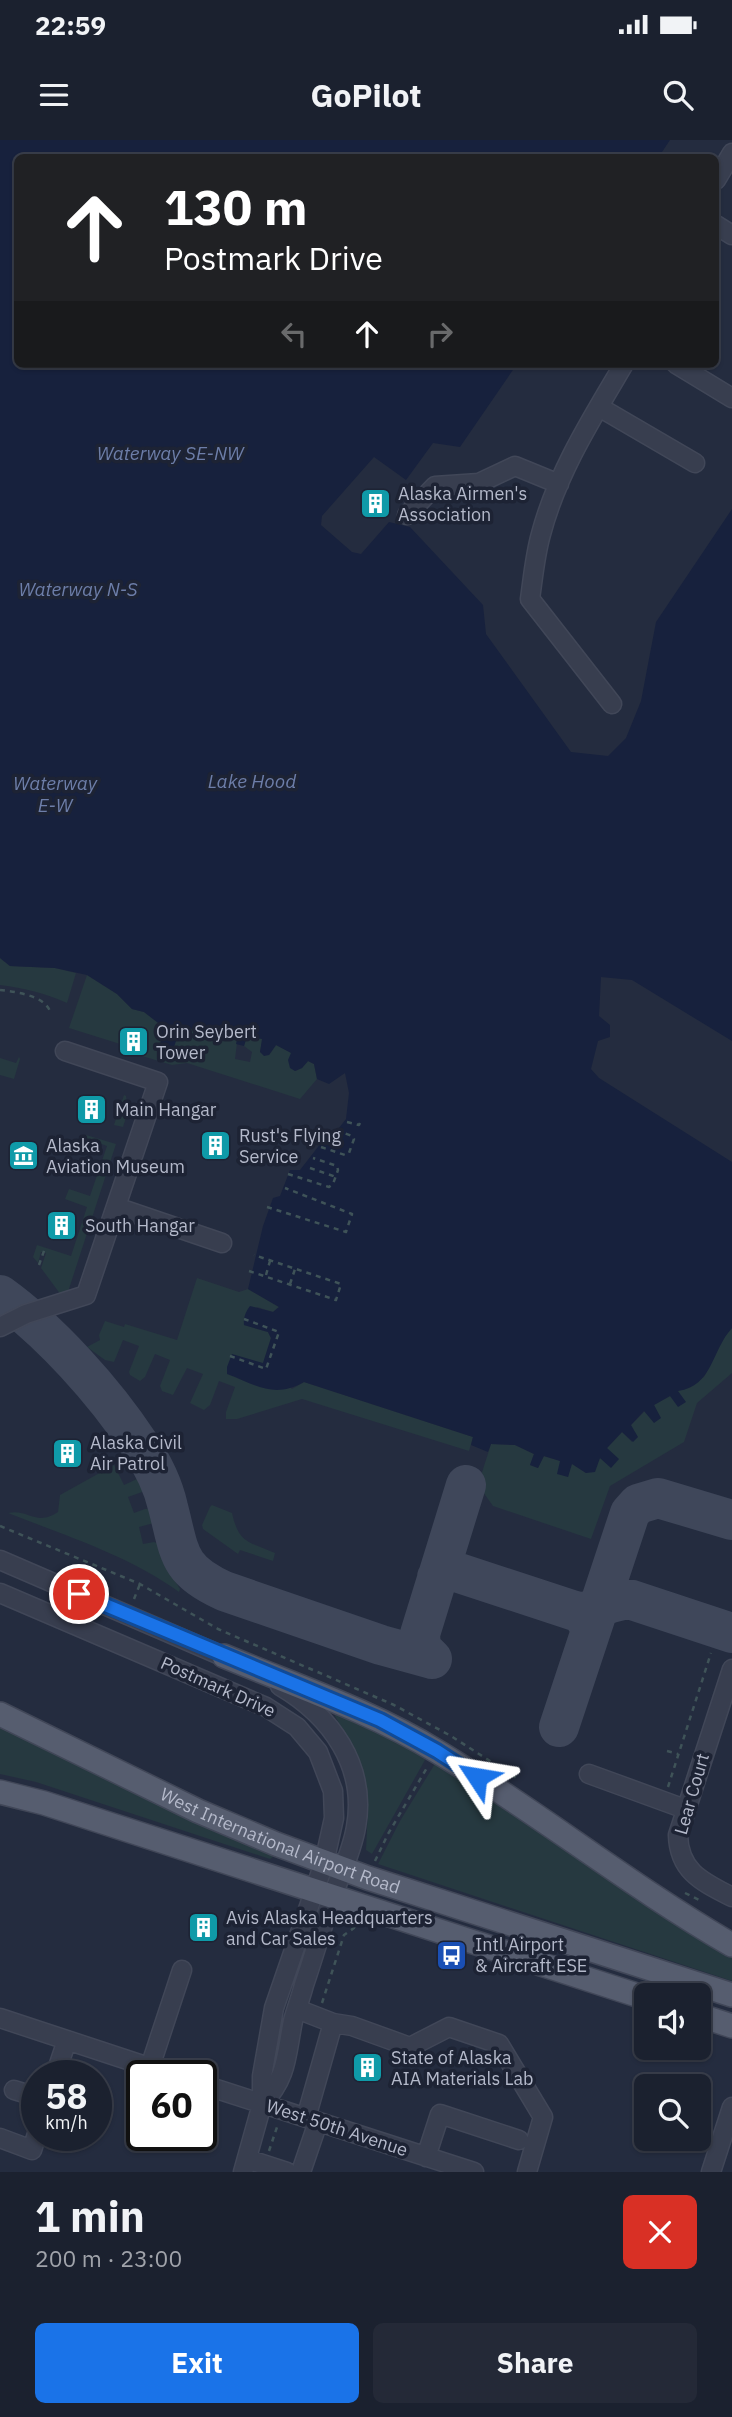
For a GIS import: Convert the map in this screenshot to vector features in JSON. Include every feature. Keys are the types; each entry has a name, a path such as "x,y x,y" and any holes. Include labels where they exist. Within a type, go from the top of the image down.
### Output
{"main road":[{"path":"224,1656 380,1720 437,1751 654,1897 732,1945"},
{"name":"West International Airport Road","path":"0,1714 198,1811 333,1866 732,1996"},
{"name":"West International Airport Road","path":"0,1792 44,1803 634,1994"},
{"path":"711,2019 732,2026"}],"street":[{"path":"719,175 732,153"},
{"path":"611,704 530,599 540,535 559,484 622,368"},
{"path":"683,368 732,398"},
{"path":"599,407 695,463"},
{"path":"407,514 435,486 479,483 515,466 559,484"},
{"path":"0,1327 26,1314 86,1295 158,1082 65,1051"},
{"path":"116,1207 222,1243"},
{"name":"Postmark Drive","path":"0,1560 224,1656 270,1680 306,1704 325,1721 343,1748 353,1773 358,1804 355,1833 333,1866 323,1893"},
{"name":"Postmark Drive","path":"0,1593 238,1694 277,1713 297,1727 318,1752 333,1791 333,1866"},
{"name":"Lear Court","path":"732,1669 678,1835 678,1847 690,1872 732,1897"},
{"path":"589,1774 685,1808"},
{"path":"262,2104 275,2090 289,2048 323,1893"},
{"path":"287,2172 265,2165 245,2165 262,2104 262,2076 274,2008 323,1893"},
{"path":"152,2060 182,1970"},
{"path":"297,2009 410,2047 449,2027 499,2043 543,2117 527,2172"},
{"path":"0,2018 128,2060"},
{"path":"301,2172 333,2022"},
{"path":"60,2060 67,2040"},
{"name":"West 50th Avenue","path":"217,2089 465,2171"},
{"path":"14,2090 21,2092"},
{"path":"711,2172 732,2107"},
{"path":"426,2157 440,2114 519,2140"},
{"path":"0,2138 21,2146"}],"path":[{"path":"0,990 33,997 48,1006 50,1011"},
{"path":"347,1122 360,1123"},
{"path":"321,1147 345,1155 349,1153 354,1139 339,1131"},
{"path":"288,1174 329,1187 336,1177 337,1166 313,1158"},
{"path":"310,1168 336,1177"},
{"path":"267,1207 346,1232 352,1214 285,1188"},
{"path":"39,1265 45,1248"},
{"path":"249,1271 336,1300 341,1284 254,1255"},
{"path":"265,1276 270,1261"},
{"path":"290,1284 295,1269"},
{"path":"230,1356 267,1369 279,1332 244,1319"},
{"path":"0,1526 140,1584 134,1599"},
{"path":"667,1790 711,1653"},
{"path":"667,1751 678,1754"},
{"path":"265,2165 283,2110"}],"shaded area":[{"path":"0,958 10,966 55,968 76,973 67,1003 34,991 0,985"},
{"path":"87,975 117,994 132,1009 144,1012 163,1026 160,1049 188,1029 205,1028 238,1035 235,1059 250,1062 252,1052 244,1046 247,1035 263,1039 260,1052 269,1055 276,1045 292,1053 295,1071 308,1061 314,1064 317,1079 300,1099 187,1063 172,1065 132,1053 141,1049 143,1042 139,1034 133,1032 124,1036 120,1044 69,1028"},
{"path":"19,1057 14,1079 0,1075 0,1058 16,1063"},
{"path":"124,1095 128,1111 123,1127 114,1125"},
{"path":"86,1135 116,1144 67,1295 61,1295 41,1268 46,1253 41,1252 38,1263 33,1257 37,1245 71,1256 87,1207 65,1199 69,1189 90,1196 107,1146 85,1138"},
{"path":"197,1278 239,1292 248,1289 279,1307 273,1312 257,1307 244,1325 268,1332 271,1338 263,1364 292,1389 304,1382 473,1437 469,1451 302,1399 237,1419 226,1419 235,1387 219,1381 210,1405 204,1410 190,1403 203,1374 187,1368 173,1395 162,1391 160,1386 170,1360 155,1354 145,1377 140,1381 129,1372 139,1346 123,1340 114,1362 105,1360 87,1347 100,1340 99,1335 105,1321 124,1327 125,1324 177,1340"},
{"path":"732,1328 732,1373 697,1403 684,1442 610,1486 591,1539 493,1506 478,1485 491,1444 515,1445 534,1454 530,1465 538,1468 543,1456 561,1461 568,1477 571,1463 586,1473 600,1458 611,1467 607,1448 622,1432 632,1442 630,1426 645,1411 660,1418 654,1405 670,1396 685,1402 677,1391 704,1377 725,1336"},
{"path":"114,1465 124,1485 137,1479 145,1480 145,1491 128,1497 134,1513 154,1509 158,1520 139,1527 143,1544 154,1542 162,1545 167,1568 180,1589 179,1592 118,1557 8,1513 21,1513 38,1518 50,1516 58,1512 60,1495"},
{"path":"212,1505 232,1513 242,1536 251,1543 275,1553 273,1561 240,1550 238,1554 203,1529 202,1525"},
{"path":"334,1711 426,1754 372,1854 366,1850 368,1808 359,1759"},
{"path":"0,1725 260,1848 273,1857 270,1859 36,1782 0,1774"},
{"path":"436,1762 445,1765 649,1907 732,1958 732,1981 378,1864 400,1821"}],"water":[{"name":"Lake Hood","path":"0,140 670,140 661,154 14,154 14,368 514,368 460,447 433,443 406,480 374,457 322,516 321,525 352,552 361,554 389,522 410,527 483,605 486,634 571,752 608,756 626,738 641,701 656,622 732,509 732,1041 632,980 601,977 599,1016 610,1025 610,1037 598,1041 591,1069 599,1078 732,1162 732,1328 705,1375 690,1388 678,1391 686,1402 678,1407 670,1396 654,1405 661,1418 654,1423 644,1411 631,1425 638,1437 633,1442 622,1432 607,1448 619,1459 611,1468 600,1458 595,1472 586,1473 572,1464 568,1477 557,1474 560,1461 544,1456 538,1468 530,1465 534,1454 515,1445 491,1444 488,1452 471,1445 473,1437 304,1382 274,1390 227,1374 232,1354 263,1363 271,1338 268,1332 244,1325 244,1322 250,1306 273,1312 279,1307 248,1289 263,1226 273,1198 280,1196 290,1170 300,1170 321,1143 328,1142 346,1119 349,1093 345,1073 329,1084 317,1079 314,1064 308,1061 295,1071 290,1068 288,1060 291,1053 276,1045 269,1055 264,1056 260,1052 262,1039 247,1036 244,1046 236,1044 238,1035 202,1026 179,1032 172,1053 160,1049 162,1026 144,1012 132,1009 117,994 87,975 55,968 10,966 0,958"}],"taxiway":[{"path":"0,1295 38,1326 76,1364 144,1451 166,1499 183,1558 197,1575 224,1591 381,1645 432,1659"},
{"path":"432,1659 421,1648 420,1634 466,1485"},
{"path":"559,1727 630,1513 638,1504 658,1498 732,1520"},
{"path":"437,1577 456,1572 578,1612 591,1629"},
{"path":"578,1612 632,1600 732,1633"}],"place":[{"name":"Alaska Airmen's Association","path":"375,504"},
{"name":"Orin Seybert Tower","path":"133,1042"},
{"name":"Main Hangar","path":"92,1110"},
{"name":"Rust's Flying Service","path":"216,1146"},
{"name":"Alaska Aviation Museum","path":"23,1156"},
{"name":"South Hangar","path":"62,1226"},
{"name":"Alaska Civil Air Patrol","path":"67,1453"},
{"name":"Avis Alaska Headquarters and Car Sales","path":"203,1928"},
{"name":"Intl Airport & Aircraft ESE","path":"452,1955"},
{"name":"State of Alaska AIA Materials Lab","path":"368,2068"}],"route":[{"path":"79,1594 380,1720 437,1751 477,1777"}],"water label":[{"name":"Waterway SE-NW","path":"170,453"},
{"name":"Waterway N-S","path":"78,589"},
{"name":"Waterway E-W","path":"55,794"}]}
